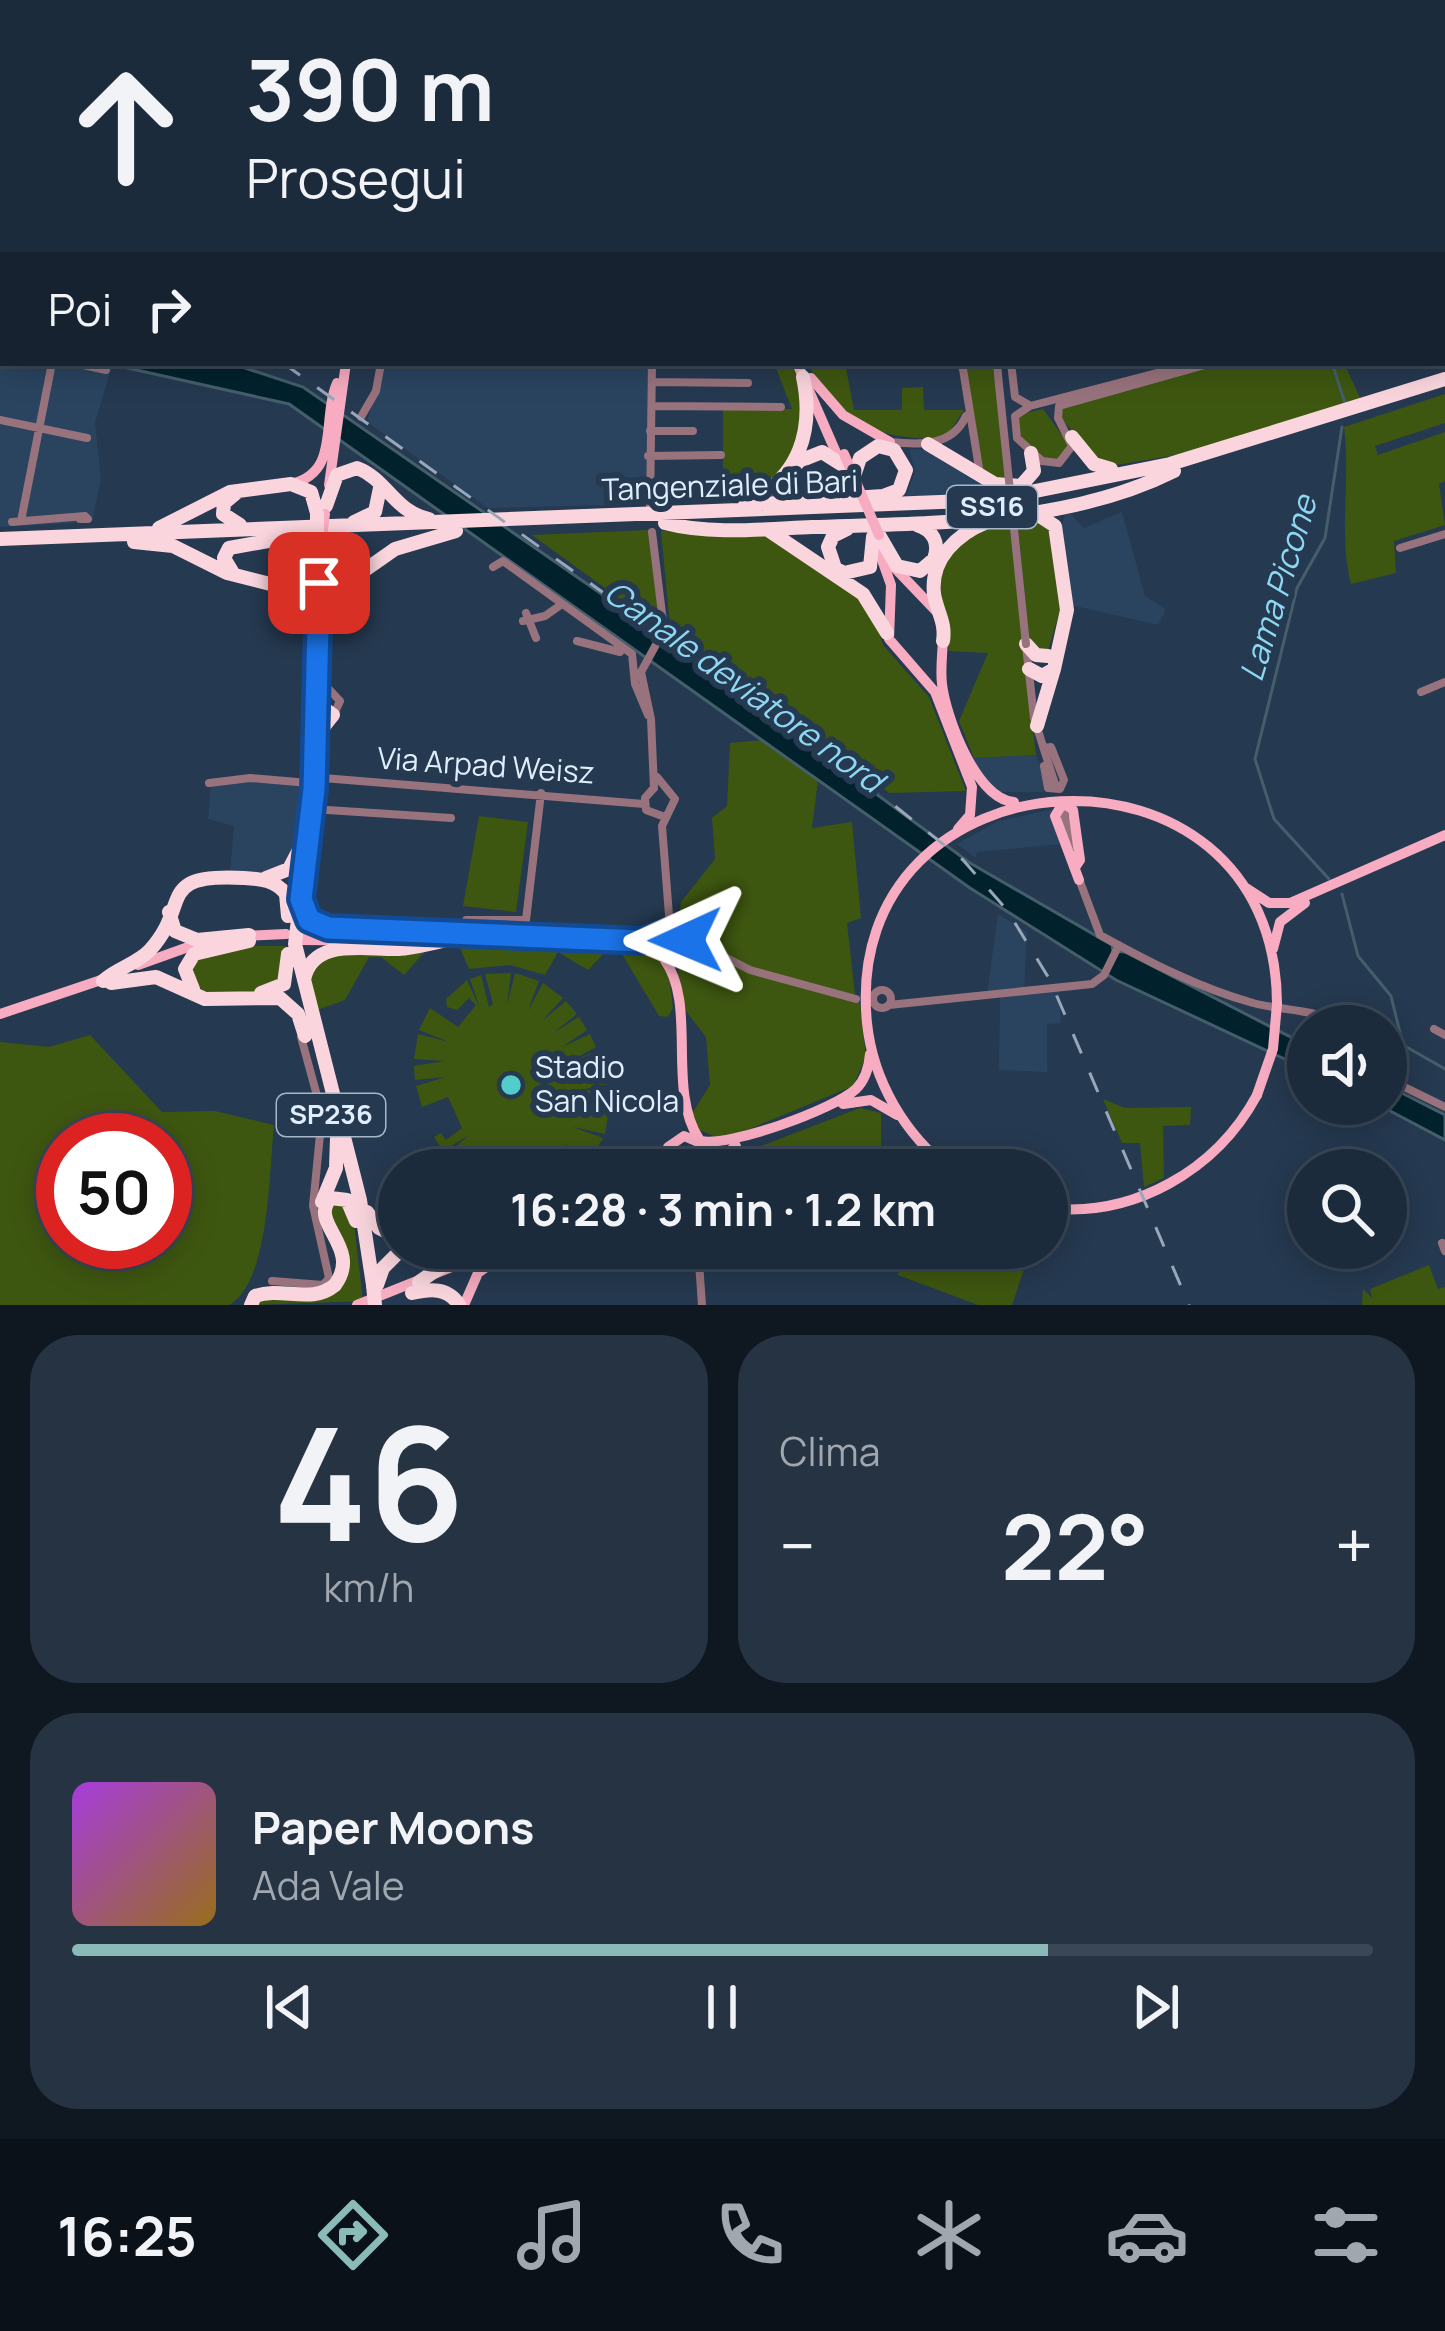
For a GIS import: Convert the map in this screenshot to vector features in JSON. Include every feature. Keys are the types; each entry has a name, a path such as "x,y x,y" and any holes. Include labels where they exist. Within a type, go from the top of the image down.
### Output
{"highway":[{"path":"725,507 766,491 794,463 808,423 804,370"},
{"name":"Tangenziale di Bari","path":"3,543 82,536 487,522 517,525 991,500 1196,457 1445,383"},
{"name":"Tangenziale di Bari","path":"451,524 658,527 992,507 1174,471 1445,383"},
{"path":"1072,437 1094,464 1111,469"},
{"path":"843,459 822,452 797,466 798,486 818,499 836,489 862,448 890,442"},
{"path":"928,444 995,484 1022,485 1196,457"},
{"name":"SS16","path":"687,515 725,507 893,494 906,470 894,450 878,446 860,458 854,476"},
{"path":"1022,485 1034,471 1031,454"},
{"path":"277,584 304,580 338,476 357,468 408,512 451,524"},
{"path":"658,527 872,532 900,524 1006,515 1073,503 1174,471"},
{"path":"240,492 224,503 223,514 230,523 321,529 375,512 379,483"},
{"path":"82,536 163,528 212,499 291,484 311,492 321,529"},
{"path":"1035,722 1067,610 1059,541 1061,519 1073,503"},
{"path":"1031,511 1052,520 1059,541"},
{"path":"944,640 934,592 941,559 968,531 1006,515"},
{"path":"313,670 320,614 331,595 404,545 451,524"},
{"path":"872,532 902,569 926,568 936,555 933,535 923,527 900,524"},
{"name":"Tangenziale di Bari","path":"3,543 291,537 321,529"},
{"name":"SP236","path":"321,529 313,670 316,775 294,928 306,1004 355,1181 372,1294"},
{"path":"763,529 788,540 862,594 887,633"},
{"path":"237,575 225,562 229,548 291,537"},
{"path":"134,542 173,546 237,575 293,590 306,604 319,705 333,715 318,728 316,775"},
{"path":"1026,644 1051,663"},
{"path":"1029,669 1051,663"},
{"name":"SP236","path":"316,775 291,937 331,1134 372,1294"},
{"path":"106,982 152,948 179,891 194,881 256,879 289,868 304,845"},
{"path":"304,845 301,903 315,925 457,935"},
{"path":"249,938 194,954 185,969 190,986 214,996 272,991 286,980 291,937 284,891 256,879"},
{"path":"169,911 175,932 188,939 249,938"},
{"path":"306,1004 305,972 321,953 457,935"},
{"path":"106,982 156,977 205,999 280,998 298,1014 319,1072"},
{"path":"249,1305 257,1290 310,1296 334,1280 338,1250 318,1209 334,1175 331,1134"},
{"path":"355,1181 378,1225"},
{"path":"249,1305 259,1293 302,1301 332,1288 343,1254 323,1216 331,1198 346,1199 353,1208 372,1294"},
{"path":"415,1287 441,1269"},
{"path":"415,1287 451,1295 461,1305"}],"main road":[{"name":"SP236","path":"321,529 342,366"},
{"path":"804,370 854,424 890,442"},
{"path":"804,370 872,532 899,579 934,608 944,640 944,695 980,784 1001,801 1090,798 1160,817 1188,832 1262,900 1296,904 1445,838"},
{"path":"340,383 338,455 357,468"},
{"path":"291,484 311,478 322,467 340,383"},
{"path":"671,1142 684,1136 731,1142 851,1094 868,1070 868,999 884,919 905,884 956,836 970,815 972,787 935,692 900,657 887,633 891,585 854,476 843,459"},
{"path":"956,836 1029,802"},
{"path":"956,836 1003,815 1112,807 1188,832"},
{"path":"1063,808 1073,813 1080,860 1076,866"},
{"path":"1063,808 1055,816 1079,880"},
{"path":"1160,817 1209,851"},
{"path":"1227,868 1257,916 1276,975"},
{"path":"1068,1209 1124,1203 1194,1169 1233,1130 1254,1094 1275,1038 1273,1003 1256,924 1227,868"},
{"path":"905,884 868,999 878,1054 896,1099 920,1135 936,1149"},
{"path":"1074,1210 1150,1188 1192,1163 1232,1125 1254,1094 1273,1003 1274,936 1296,904"},
{"path":"884,919 895,907"},
{"path":"0,1016 106,982 184,947 249,938 457,935 641,944 682,935 683,957 675,979 686,1112 705,1149"},
{"path":"660,937 663,958 675,979"},
{"path":"641,944 663,958 683,957"},
{"path":"868,1032 883,1083 906,1125"},
{"path":"729,1149 853,1100 884,1105 930,1149"},
{"path":"669,1149 686,1112"},
{"path":"1068,1204 1124,1203"},
{"path":"357,1305 460,1269"},
{"path":"461,1305 483,1269"},
{"path":"372,1294 415,1287"}],"street":[{"path":"52,366 17,521 80,519"},
{"path":"88,366 106,370"},
{"path":"361,418 376,391 380,366"},
{"path":"650,508 652,366"},
{"path":"962,366 980,474"},
{"path":"997,366 1035,722 1047,786 1060,788 1064,780 1051,748 1044,748"},
{"path":"1011,366 1015,397 1030,406"},
{"path":"1181,366 1030,406 1014,420 1017,438 1031,454 1059,463 1070,453 1072,437 1057,412 1066,403 1201,366"},
{"path":"653,382 748,383"},
{"path":"652,406 781,407"},
{"path":"890,442 928,444 954,434 968,408"},
{"path":"0,420 87,438"},
{"path":"650,431 693,431"},
{"path":"648,456 721,455"},
{"path":"658,527 662,637 642,666 658,788 675,803 660,820"},
{"path":"1400,548 1445,534"},
{"path":"493,567 503,561 637,658 635,684 651,719"},
{"path":"536,638 526,618 562,604"},
{"path":"323,624 321,681 341,706 333,715"},
{"path":"577,641 620,652 623,648"},
{"path":"1421,692 1445,682"},
{"path":"1035,722 1054,784"},
{"name":"Via Arpad Weisz","path":"208,784 316,775 641,801"},
{"path":"658,788 641,801 660,820 670,915 682,935 718,957"},
{"path":"457,935 466,920 526,920 542,793"},
{"path":"312,809 451,818"},
{"path":"1076,866 1096,930 1117,949 1193,982 1287,1007"},
{"path":"660,937 670,915"},
{"path":"683,957 718,957 868,999 881,1008 892,1001 1085,985 1104,975 1117,949"},
{"path":"868,999 880,990 892,1001"},
{"path":"272,1281 323,1285 329,1278 313,1206 331,1134 298,1027 286,1008 277,1011"},
{"path":"1434,1029 1445,1035"},
{"path":"1407,1088 1445,1107"},
{"path":"699,1269 702,1305"}],"shaded area":[{"path":"0,366 112,366 95,423 101,479 92,522 0,527"},
{"path":"118,366 239,366 303,387 652,629 970,863 1112,945 1113,951 1125,952 1287,1035 1287,1060 1116,980 970,888 289,404"},
{"path":"384,366 649,366 646,504 488,508 367,422"},
{"path":"909,449 931,450 995,492 905,498 915,472"},
{"path":"1122,512 1145,596 1166,609 1158,625 1071,605 1061,528 1065,515 1070,513 1084,528"},
{"path":"1036,755 1045,775 1044,792 993,792 973,758"},
{"path":"249,779 306,785 295,853 289,864 271,874 230,873 234,826 208,819 211,785"},
{"path":"1054,809 1062,844 977,852 976,858 957,844 998,821"},
{"path":"998,914 1027,932 1024,992 987,994"},
{"path":"1059,990 1061,1023 1047,1024 1047,1072 999,1070 1000,998"},
{"path":"1407,1096 1445,1115 1445,1140 1407,1120"}],"green space":[{"path":"775,366 793,366 804,390 801,436 771,480 723,503 723,408 792,409"},
{"path":"810,366 846,366 854,410 902,410 902,388 923,387 924,410 964,410 946,437 903,437 847,414"},
{"path":"965,366 994,366 1006,484 984,473"},
{"path":"1213,366 1345,366 1361,400 1200,451 1104,467 1061,418 1063,405"},
{"path":"1445,394 1445,423 1375,446 1378,455 1445,432 1445,481 1439,484 1445,525 1394,541 1396,573 1351,584 1345,545 1344,427"},
{"path":"1043,409 1070,446 1059,460 1042,458 1018,435 1017,415"},
{"path":"1017,517 1048,520 1064,597 1047,654 1030,645"},
{"path":"1009,522 1036,755 974,758 959,721 988,653 949,651 941,576 953,551 966,539 986,527"},
{"path":"648,530 660,628 532,535"},
{"path":"661,531 776,536 872,608 883,645 929,697 966,791 889,793 670,627"},
{"path":"763,740 818,780 812,828 852,822 861,918 847,923 855,995 745,966 678,923 681,902 715,859 712,818 727,806 730,743"},
{"path":"479,816 528,822 516,912 463,906"},
{"path":"458,943 605,952 588,970 558,952 545,975 510,965 469,969"},
{"path":"249,946 286,946 287,969 280,985 233,995 208,992 189,981 196,956"},
{"path":"428,948 404,975 381,957 369,957 345,1000 317,1010 307,975 325,954"},
{"path":"619,949 647,952 668,967 673,1008 668,1017 659,1016"},
{"path":"696,954 860,1003 866,1057 853,1086 723,1140 697,1129 691,1115 710,1085 706,1037 682,1006 678,970"},
{"name":"Stadio San Nicola","path":"511,973 507,1005 515,973 539,981 528,1011 543,983 563,998 542,1021 566,1001 577,1014 553,1033 579,1017 587,1030 562,1047 590,1034 596,1047 569,1062 597,1051 602,1065 574,1075 604,1070 607,1084 577,1091 607,1089 609,1104 578,1106 609,1109 605,1134 573,1127 603,1138 597,1149 573,1149 563,1143 570,1149 453,1149 469,1135 442,1149 434,1137 441,1133 446,1140 462,1128 448,1097 422,1107 416,1086 446,1077 415,1080 414,1066 445,1061 414,1059 418,1034 449,1042 419,1030 430,1008 458,1027 476,1005 469,998 457,1010 447,1007 446,999 467,980 480,1008 470,979 481,975 489,1007 493,1004 485,974"},
{"path":"90,1035 162,1112 215,1111 274,1125 260,1250 253,1274 229,1305 0,1305 0,1042 49,1047"},
{"path":"1103,1099 1125,1108 1191,1107 1190,1125 1163,1126 1164,1178 1144,1187 1140,1143 1122,1143"},
{"path":"860,1108 881,1113 881,1149 753,1149"},
{"path":"335,1199 353,1214 363,1301 254,1305 254,1300 313,1291 345,1265 325,1217"},
{"path":"1429,1265 1438,1289 1445,1287 1445,1305 1362,1305 1363,1289 1372,1298 1370,1289"},
{"path":"899,1269 1024,1269 1012,1305 978,1305 898,1275"}],"waterway":[{"name":"Lama Picone","path":"1333,366 1345,403"},
{"name":"Lama Picone","path":"1329,879 1274,819 1255,759 1297,588 1325,538 1342,427"},
{"name":"Lama Picone","path":"1342,894 1358,956 1391,996 1403,1045 1445,1069"}],"railway":[{"path":"287,366 842,764 963,860 1007,910 1050,980 1189,1305"}],"place":[{"name":"Stadio San Nicola","path":"511,1085"}],"route":[{"path":"319,583 314,789 301,899 309,920 328,928 641,941 672,931 686,940"}],"water label":[{"name":"Canale deviatore nord","path":"744,686"}]}
